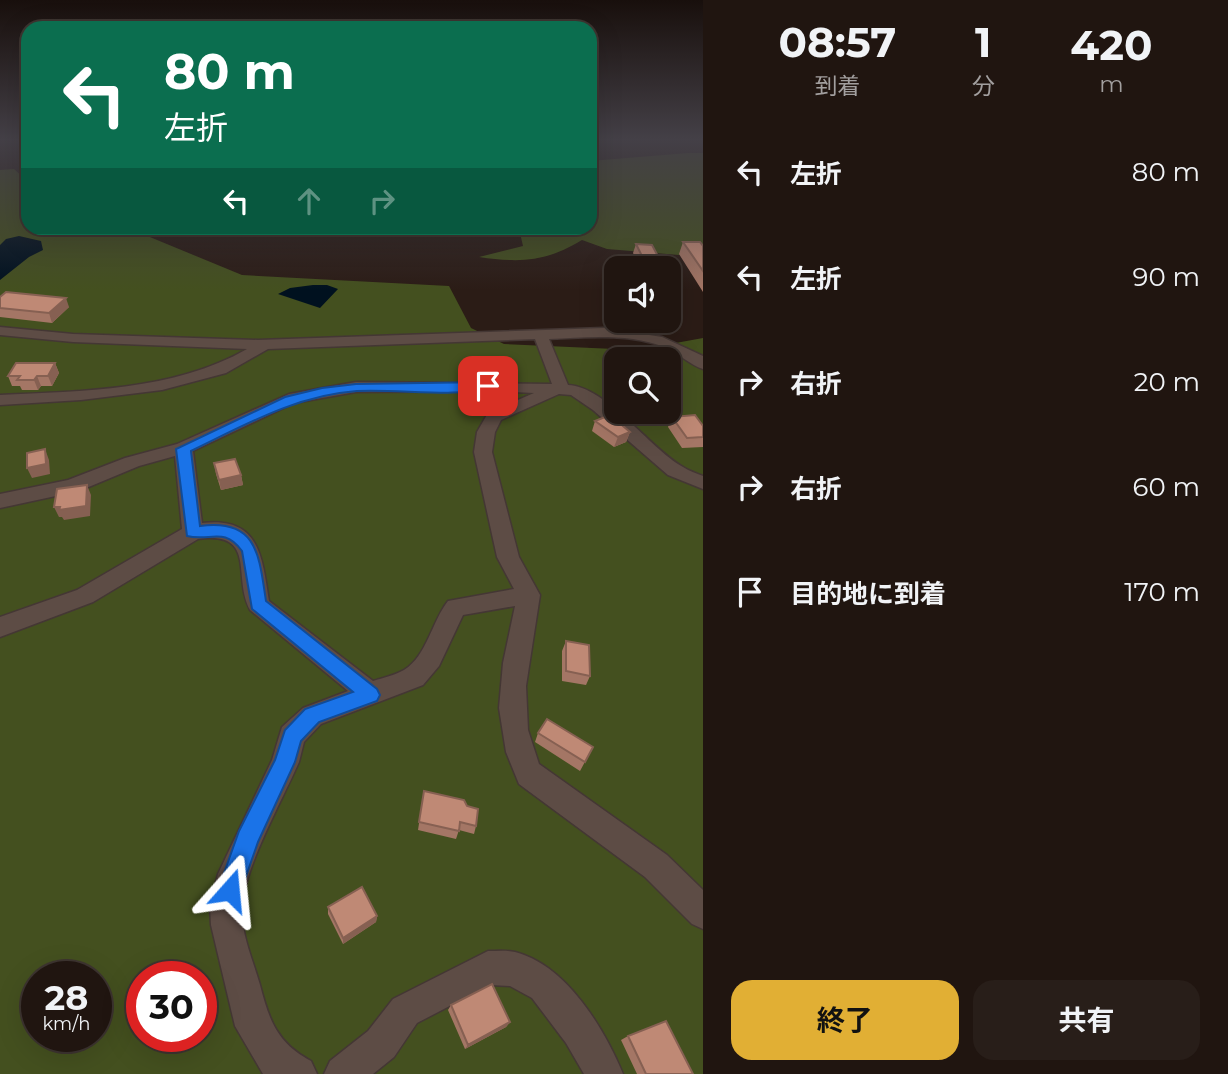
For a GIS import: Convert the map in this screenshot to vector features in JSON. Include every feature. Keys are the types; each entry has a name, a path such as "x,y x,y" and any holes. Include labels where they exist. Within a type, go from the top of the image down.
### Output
{"street":[{"path":"0,331 86,339 267,344 540,334 633,335 686,349 703,364"},
{"path":"540,334 561,387"},
{"path":"0,400 79,394 167,382 216,372 267,344"},
{"path":"0,501 72,486 132,462 183,449 289,400 322,391 356,387 561,387 575,390 591,400 674,471 703,484"},
{"path":"561,387 494,418 485,432 483,452 508,557 528,595 511,702 518,752 529,774 656,866 703,913"},
{"path":"183,449 193,532"},
{"path":"0,627 85,596 193,532 216,529 233,534 250,550 258,604 370,695"},
{"path":"298,1074 277,1063 253,1026 228,925 226,906 247,839 285,762 292,736 312,716 414,677 430,659 446,620 456,607 528,595"},
{"path":"342,1074 381,1044 405,1011 488,968 514,969 544,986 579,1030 604,1074"}],"green space":[{"path":"0,190 21,190 21,235 145,235 242,275 449,286 471,328 504,344 604,349 604,424 681,424 681,347 654,347 703,338 703,1074 0,1074"},
{"path":"597,190 703,190 703,257 607,249 582,240 556,253 532,259 479,257 523,246 520,235 597,235"}],"water":[{"path":"19,236 41,241 43,250 29,257 0,280 0,245 6,239"},
{"path":"327,285 338,289 320,308 278,294 290,288"}],"building":[{"path":"683,242 700,242 703,246 703,271"},
{"path":"636,244 652,245 658,256 642,256"},
{"path":"6,292 66,298 49,313 0,308 0,297"},
{"path":"16,363 55,363 48,376 37,376 34,380 17,380 20,376 8,376"},
{"path":"695,415 703,426 703,437 687,438 677,424 681,424 681,416"},
{"path":"604,417 604,424 621,424 630,432 618,437 595,421"},
{"path":"45,449 46,464 27,468 27,453"},
{"path":"235,459 241,475 219,480 214,463"},
{"path":"87,485 86,506 59,510 60,507 54,507 57,489"},
{"path":"566,641 589,645 590,676 566,671"},
{"path":"547,719 593,747 585,762 538,733"},
{"path":"424,791 464,800 467,806 478,809 476,826 460,822 459,831 419,822"},
{"path":"362,887 377,916 343,938 328,907"},
{"path":"492,984 510,1022 468,1045 451,1005"},
{"path":"666,1021 693,1074 646,1074 628,1036"}],"route":[{"path":"230,890 247,839 285,762 292,736 312,716 370,695 304,639 268,615 258,604 250,550 244,542 233,534 216,529 193,532 183,449 289,400 322,391 356,387 488,386"}]}
